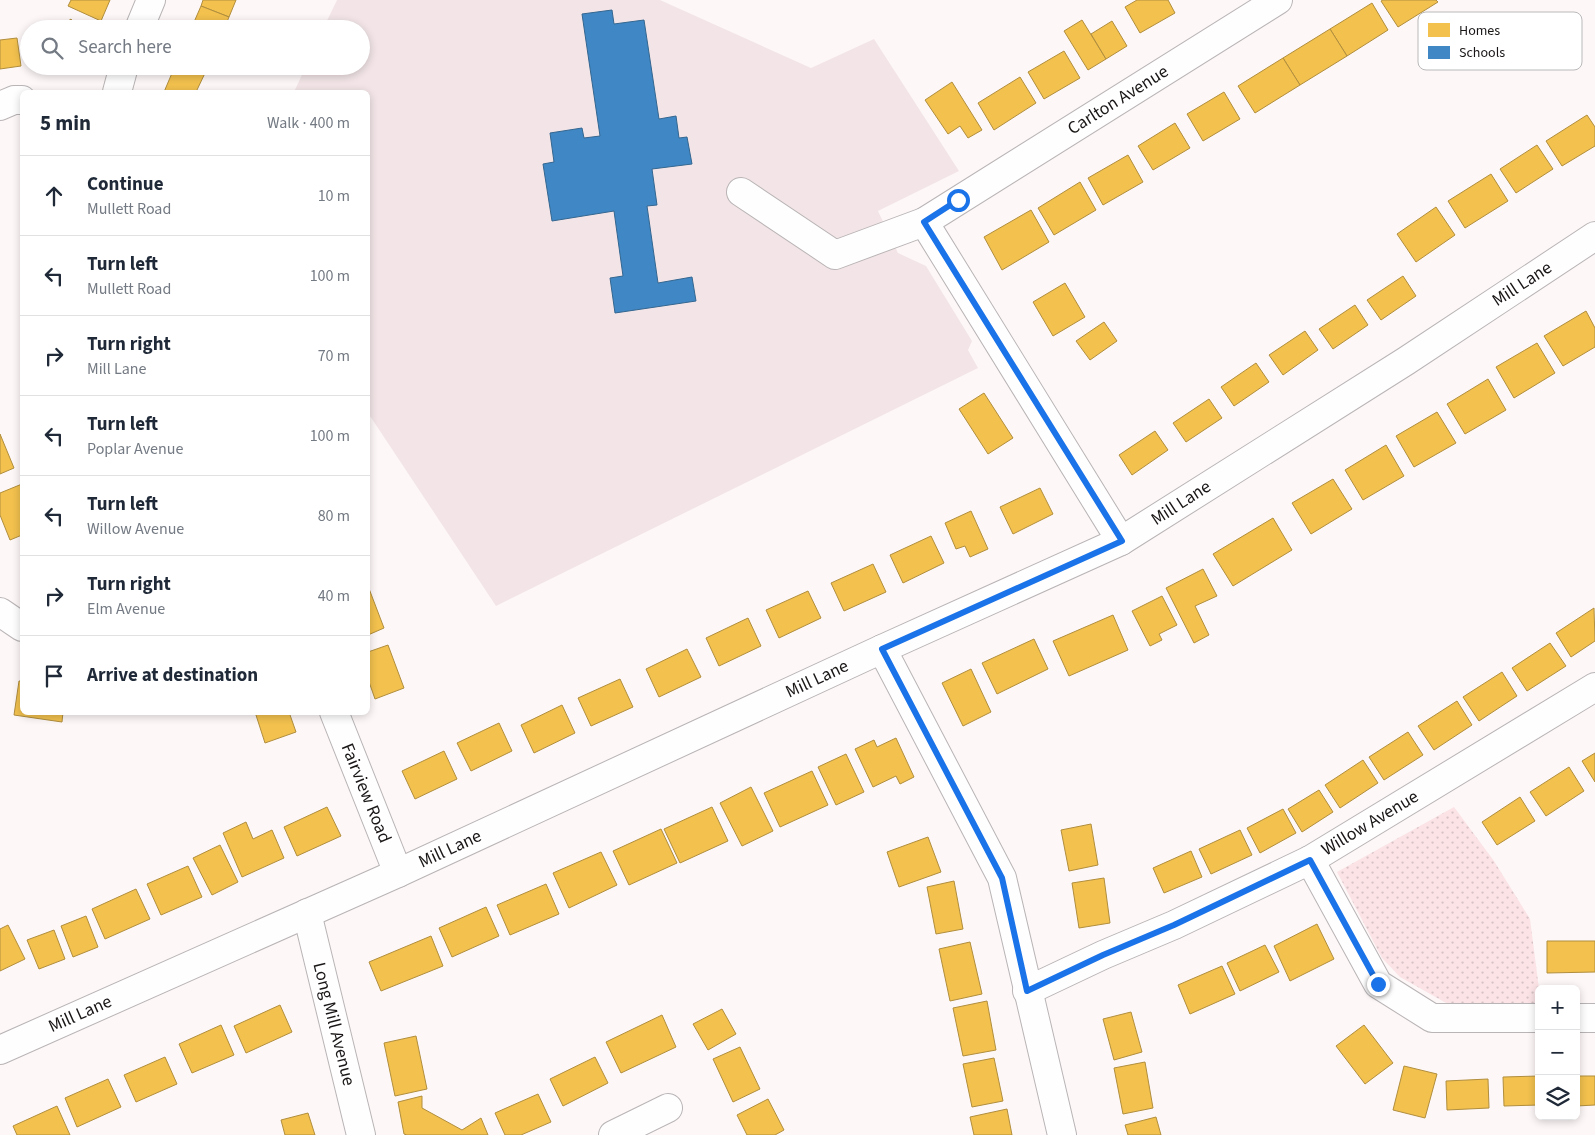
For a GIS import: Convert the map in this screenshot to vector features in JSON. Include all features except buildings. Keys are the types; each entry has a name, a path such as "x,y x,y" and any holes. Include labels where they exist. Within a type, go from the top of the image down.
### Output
{"street":[{"path":"143,20 151,0"},
{"name":"Carlton Avenue","path":"741,192 835,255 924,222 1278,0"},
{"path":"118,90 122,75"},
{"path":"0,106 14,100 20,100"},
{"path":"924,222 1122,541"},
{"name":"Mill Lane","path":"0,1050 398,873 882,649 1122,541 1406,361 1595,236"},
{"path":"0,612 20,626"},
{"path":"882,649 1002,878 1062,1135"},
{"name":"Willow Avenue","path":"1027,991 1103,955 1174,925 1310,860 1595,687"},
{"name":"Fairview Road","path":"335,715 398,873"},
{"path":"1310,860 1378,984 1432,1018 1535,1018"},
{"name":"Long Mill Avenue","path":"307,913 362,1135"},
{"path":"1580,1018 1595,1018"},
{"path":"614,1135 668,1108"}],"shaded area":[{"path":"337,0 660,0 811,68 874,39 959,171 878,211 898,253 926,266 972,341 968,350 978,368 496,606 370,416 370,90 295,90 302,75 370,75 370,20 327,20"},
{"path":"1454,807 1494,861 1530,919 1538,985 1535,985 1535,1006 1448,1004 1400,977 1382,958 1337,872"}],"route":[{"path":"958,200 924,222 1122,541 882,649 1002,878 1027,991 1103,955 1174,925 1310,860 1378,984"}]}
